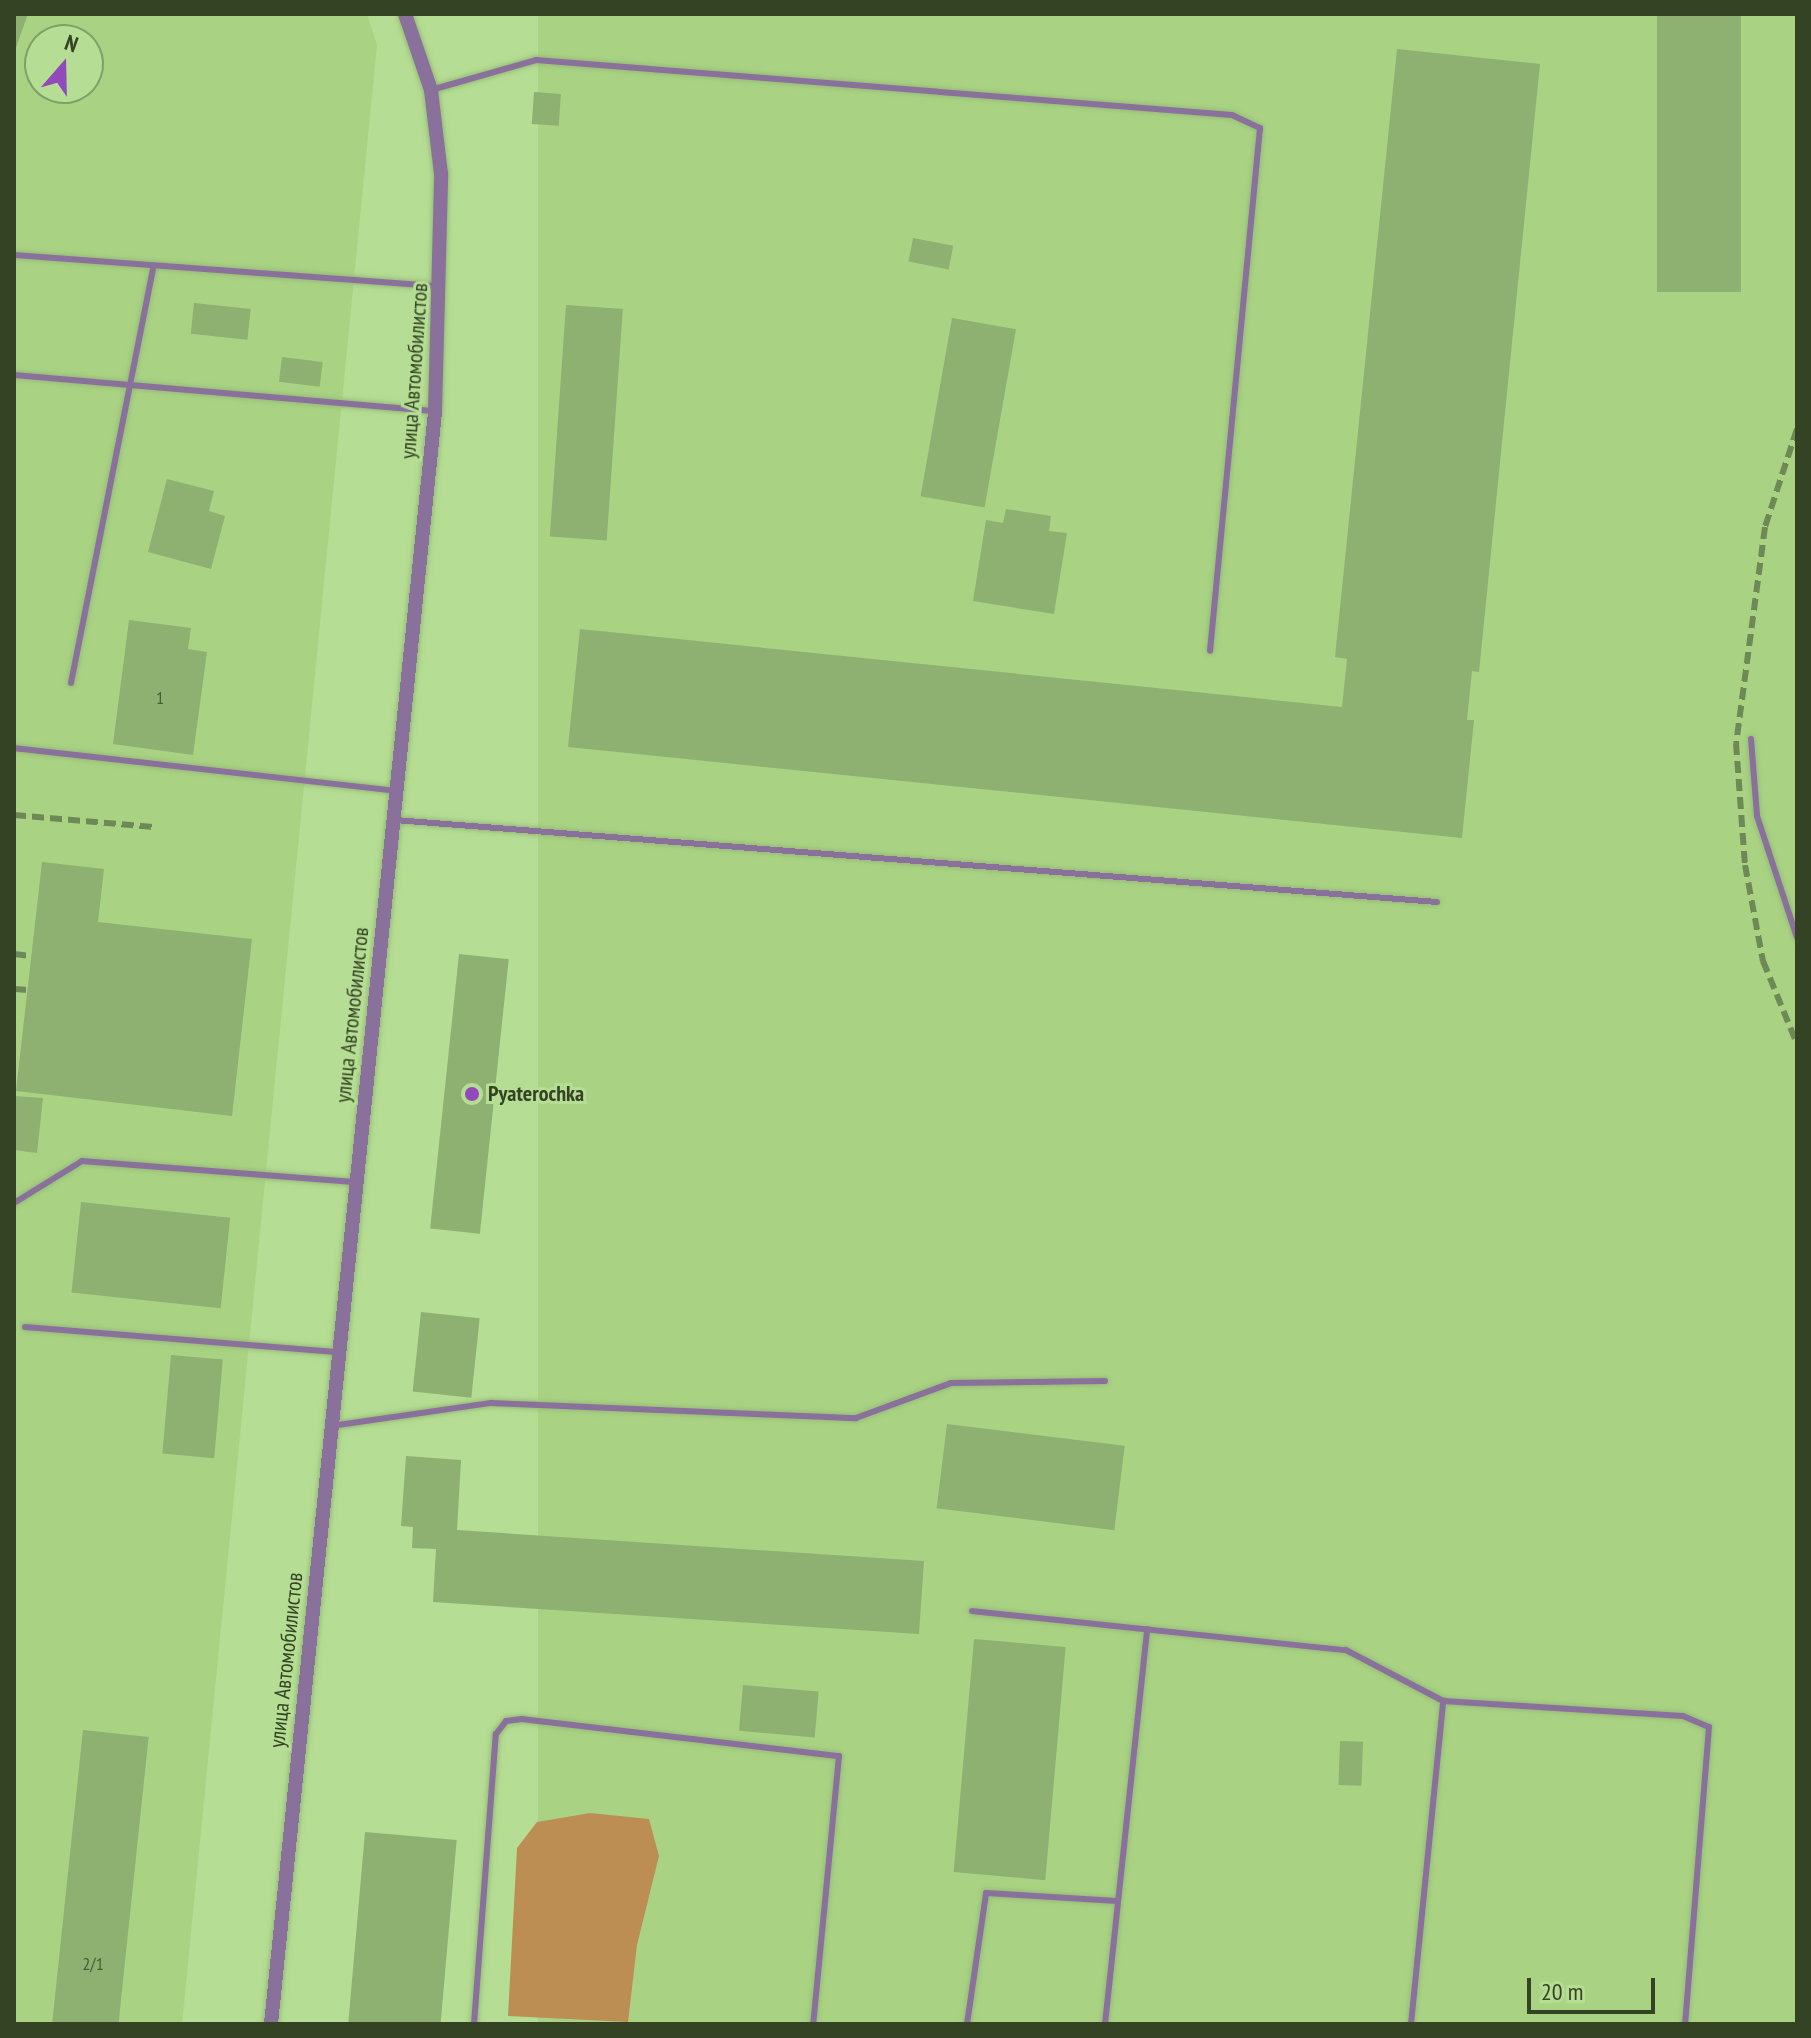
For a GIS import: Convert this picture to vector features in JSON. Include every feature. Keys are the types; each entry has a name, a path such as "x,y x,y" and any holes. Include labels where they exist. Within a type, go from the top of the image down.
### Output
{"street":[{"name":"улица Автомобилистов","path":"271,2024 435,411 443,286 431,90 405,14"}],"lane":[{"path":"431,90 536,60 1232,115 1260,128 1210,651"},
{"path":"14,255 153,269 443,286"},
{"path":"71,683 153,269"},
{"path":"14,375 435,411"},
{"path":"1751,739 1757,816 1797,938"},
{"path":"14,748 398,791"},
{"path":"395,820 1437,902"},
{"path":"14,1203 94,1160 357,1182"},
{"path":"25,1327 339,1352"},
{"path":"331,1426 491,1403 856,1418 951,1383 1105,1381"},
{"path":"972,1611 1346,1650 1443,1701 1683,1716 1709,1727 1685,2024"},
{"path":"1105,2024 1147,1629"},
{"path":"1411,2024 1443,1701"},
{"path":"474,2024 496,1734 506,1721 522,1719 839,1756 813,2024"},
{"path":"967,2024 986,1893 1118,1901"}],"shaded area":[{"path":"14,14 367,14 377,45 182,2024 14,2024"},
{"path":"538,14 1797,14 1797,2024 538,2024"},
{"path":"590,1813 649,1819 659,1856 637,1945 628,2022 508,2016 517,1848 537,1822"}],"building":[{"path":"14,14 28,14 24,24 14,53"},
{"path":"1657,14 1741,14 1741,292 1657,292"},
{"path":"1397,49 1540,64 1479,672 1472,671 1467,720 1474,720 1462,838 568,747 580,629 1342,707 1347,659 1335,657"},
{"path":"534,92 561,94 559,126 532,124"},
{"path":"913,238 953,246 949,269 908,262"},
{"path":"194,303 251,309 247,340 191,334"},
{"path":"566,305 623,309 607,540 550,536"},
{"path":"952,318 1016,329 985,508 921,496"},
{"path":"282,357 323,362 320,387 279,382"},
{"path":"167,479 214,491 209,511 225,516 211,569 148,552"},
{"path":"1006,509 1051,516 1049,531 1067,533 1054,614 973,601 986,520 1003,523"},
{"path":"129,620 191,628 188,649 207,652 193,755 113,744"},
{"path":"42,862 104,869 98,922 252,939 232,1116 16,1091"},
{"name":"Pyaterochka","path":"459,954 509,959 480,1234 430,1228"},
{"path":"14,1096 43,1098 37,1153 14,1150"},
{"path":"81,1202 230,1218 221,1308 71,1293"},
{"path":"421,1312 480,1318 471,1398 413,1392"},
{"path":"171,1355 223,1360 214,1458 162,1454"},
{"path":"947,1424 1125,1446 1114,1530 937,1508"},
{"path":"406,1456 461,1460 457,1530 924,1561 919,1634 433,1602 436,1549 412,1548 413,1527 401,1526"},
{"path":"974,1639 1066,1647 1045,1880 954,1872"},
{"path":"743,1685 819,1692 815,1737 739,1731"},
{"path":"83,1730 149,1737 118,2024 52,2024"},
{"path":"1340,1741 1363,1742 1361,1786 1338,1785"},
{"path":"365,1832 457,1840 441,2024 348,2024"}],"railway":[{"path":"1797,429 1765,527 1736,743 1745,865 1763,961 1797,1044"},
{"path":"14,815 153,827"},
{"path":"14,954 31,956"},
{"path":"14,989 28,990"}],"place":[{"name":"Pyaterochka","path":"472,1094"}]}
